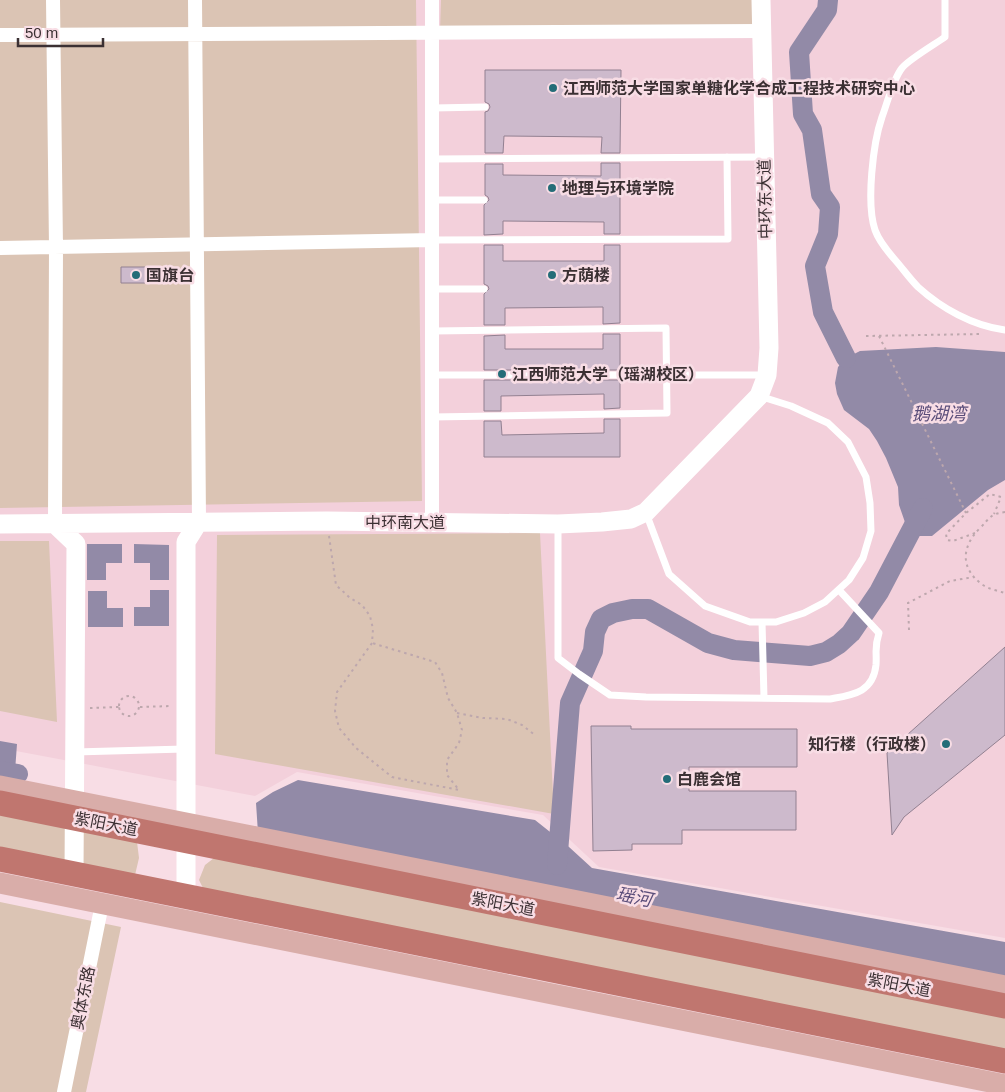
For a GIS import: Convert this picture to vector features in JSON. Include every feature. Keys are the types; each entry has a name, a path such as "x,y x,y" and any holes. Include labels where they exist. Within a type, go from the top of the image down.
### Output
{"highway":[{"name":"紫阳大道","path":"0,803 74,809 186,831 1005,1006"},
{"path":"0,859 1005,1061"}],"main road":[{"path":"0,786 74,809"},
{"path":"186,831 1005,986"},
{"path":"0,883 1005,1085"}],"street":[{"path":"53,0 56,247 55,524 76,544 74,874"},
{"path":"186,896 186,542 199,521 195,0"},
{"path":"432,0 432,521"},
{"name":"中环东大道","path":"759,396 767,375 769,348 760,30 761,0"},
{"path":"0,35 760,30"},
{"path":"0,248 433,240"},
{"name":"中环南大道","path":"0,524 199,521 432,521 558,524 631,519 646,512 759,396"},
{"name":"奥体东路","path":"64,1092 102,904"}],"lane":[{"path":"946,0 945,37 902,68 890,92 874,145 871,208 875,230 888,252 916,286 938,304 972,321 1004,330"},
{"path":"432,108 485,107"},
{"path":"433,240 728,239 727,157"},
{"path":"433,159 764,157"},
{"path":"433,200 484,200"},
{"path":"433,289 484,289"},
{"path":"432,417 667,414 666,328 433,331"},
{"path":"432,375 767,375"},
{"path":"646,512 669,574 705,606 750,622 776,622 804,613 825,602 849,580 863,558 870,531 870,503 866,477 848,442 828,423 791,406 759,396"},
{"path":"558,524 558,658 610,694 646,697 830,699 856,694 872,681 876,665 875,646 879,633 839,590"},
{"path":"762,622 764,698"},
{"path":"75,752 186,749"}],"path":[{"path":"866,336 977,335 1004,330"},
{"path":"879,336 966,513"},
{"path":"975,533 953,541 947,540 946,534 966,513 990,494 1001,497 994,514 975,533 966,547 965,560 974,577 984,586 1005,593"},
{"path":"994,514 1005,512"},
{"path":"327,521 336,586 362,605 370,616 373,629 372,643 337,692 335,711 339,728 356,748 392,777 458,790 446,775 447,760 459,743 462,730 457,713 448,698 442,673 435,662 372,643"},
{"path":"909,630 908,603 950,582 974,577"},
{"path":"130,695 137,698 140,707 136,714 129,716 123,714 119,707 121,699 130,695"},
{"path":"140,707 186,706"},
{"path":"75,708 119,707"},
{"path":"457,713 483,718 507,719 522,725 535,735"}],"shaded area":[{"name":"江西师范大学（瑶湖校区）","path":"0,0 1005,0 1005,938 599,867 543,815 297,772 255,796 0,748"},
{"path":"0,0 416,0 422,501 0,508"},
{"path":"441,0 761,0 760,31 440,32"},
{"path":"540,533 554,814 215,754 217,535"},
{"path":"0,541 49,541 57,722 0,711"},
{"path":"0,815 137,842 139,858 135,875 0,848"},
{"path":"214,858 227,859 1005,1018 1005,1051 205,892 199,880 205,865"},
{"path":"0,902 121,927 86,1092 0,1092"}],"water":[{"name":"鹅湖湾","path":"936,347 1005,352 1005,480 988,490 932,536 919,536 907,528 899,505 898,487 877,441 869,429 844,410 837,394 835,383 838,367 846,358 860,351"},
{"path":"87,544 122,544 122,563 106,563 106,580 87,580"},
{"path":"134,544 169,545 169,580 150,580 150,563 134,563"},
{"path":"150,590 169,590 169,626 134,626 134,607 150,607"},
{"path":"88,591 107,591 107,608 123,608 123,627 88,627"},
{"path":"0,741 17,744 14,785 0,783"},
{"path":"298,780 535,820 592,868 1005,942 1005,978 258,833 256,803"}],"building":[{"name":"江西师范大学国家单糖化学合成工程技术研究中心","path":"485,70 621,70 620,153 601,153 602,137 504,136 503,153 485,153 485,112 490,107 485,102"},
{"name":"地理与环境学院","path":"601,163 620,163 620,234 604,234 604,222 503,221 503,234 484,235 484,205 489,200 485,195 485,164 503,164 503,175 601,176"},
{"path":"484,245 503,245 503,261 604,261 604,245 620,245 620,323 603,324 603,307 505,308 505,325 484,325 484,294 489,289 484,284"},
{"name":"国旗台","path":"121,267 150,267 150,283 121,283"},
{"path":"603,334 620,334 620,370 484,370 484,336 505,335 505,349 603,349"},
{"path":"484,380 620,380 620,408 604,409 604,394 501,396 501,411 484,411"},
{"path":"604,419 620,419 620,457 484,457 484,421 501,421 502,435 604,433"},
{"name":"知行楼（行政楼）","path":"1005,647 1005,735 904,817 892,835 887,753"},
{"name":"白鹿会馆","path":"591,726 631,726 631,729 797,729 797,767 689,767 689,791 796,791 796,830 682,830 682,844 632,844 632,850 593,851"}],"waterway":[{"path":"828,0 827,10 799,52 803,114 812,130 821,194 830,207 828,234 815,266 823,312 846,358"},
{"path":"557,865 570,703 593,651 595,632 601,619 613,613 632,609 648,609 708,643 734,650 810,656 826,652 851,633 879,592 923,508"},
{"name":"瑶河","path":"0,771 18,774"}],"place":[{"name":"江西师范大学国家单糖化学合成工程技术研究中心","path":"553,88"},
{"name":"地理与环境学院","path":"552,188"},
{"name":"国旗台","path":"136,275"},
{"name":"方荫楼","path":"552,275"},
{"name":"江西师范大学（瑶湖校区）","path":"502,374"},
{"name":"知行楼（行政楼）","path":"946,744"},
{"name":"白鹿会馆","path":"667,779"}]}
